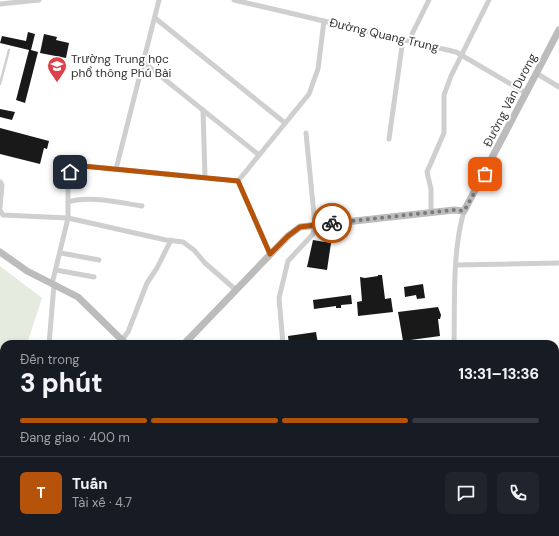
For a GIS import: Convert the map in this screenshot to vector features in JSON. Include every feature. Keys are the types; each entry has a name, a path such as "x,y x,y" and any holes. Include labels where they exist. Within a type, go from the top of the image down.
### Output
{"street":[{"path":"0,4 39,0"},
{"path":"116,169 159,0"},
{"name":"Đường Quang Trung","path":"234,0 403,38 456,52 526,93"},
{"path":"409,40 429,0"},
{"path":"431,212 431,189 427,172 444,133 444,94 451,76 489,0"},
{"path":"154,18 285,123"},
{"path":"238,181 309,94 318,69 324,21"},
{"name":"Đường Vân Dương","path":"454,340 456,265 464,211 559,30"},
{"path":"389,139 403,38"},
{"path":"143,62 259,155"},
{"path":"536,73 559,87"},
{"path":"203,110 205,177"},
{"path":"283,340 279,298 288,261 313,234 315,225 306,133"},
{"path":"49,340 53,285 68,218 68,188 72,165 238,181"},
{"path":"238,181 270,254"},
{"path":"0,182 2,185 0,207"},
{"path":"68,202 77,200 108,201 142,206"},
{"path":"0,210 3,215 68,218 183,242 194,250 205,263 236,290"},
{"path":"188,340 270,254 288,236 300,227 431,212 454,210 464,211"},
{"path":"125,340 147,283 157,268 170,240"},
{"path":"0,252 26,271 78,298 122,340"},
{"path":"61,253 99,260"},
{"path":"456,265 559,263"},
{"path":"56,270 94,277"}],"lane":[{"path":"0,84 2,71 9,50"}],"shaded area":[{"path":"0,266 42,298 28,340 0,340"}],"building":[{"path":"28,32 35,34 31,50 38,52 25,103 16,100 29,50 0,43 2,36 26,41"},
{"path":"44,34 57,37 56,40 69,43 66,58 40,53"},
{"path":"0,109 15,112 12,120 0,117"},
{"path":"0,128 49,141 47,149 44,148 40,164 0,154"},
{"path":"313,240 331,243 327,270 307,267"},
{"path":"382,275 385,299 391,298 393,312 358,316 357,302 362,301 360,277 365,278"},
{"path":"423,284 425,298 417,299 416,295 405,297 404,287"},
{"path":"351,295 352,304 341,305 341,308 336,308 336,306 314,309 313,300"},
{"path":"438,307 441,315 440,319 438,319 440,336 403,340 398,312"},
{"path":"316,332 317,340 288,340 288,336"}],"way so far":[{"path":"332,223 454,210 464,211 485,174"}],"place":[{"name":"Trường Trung học phổ thông Phú Bài","path":"57,83"}],"route":[{"path":"70,172 72,165 91,166 238,181 270,254 288,236 300,227 332,223"}]}
